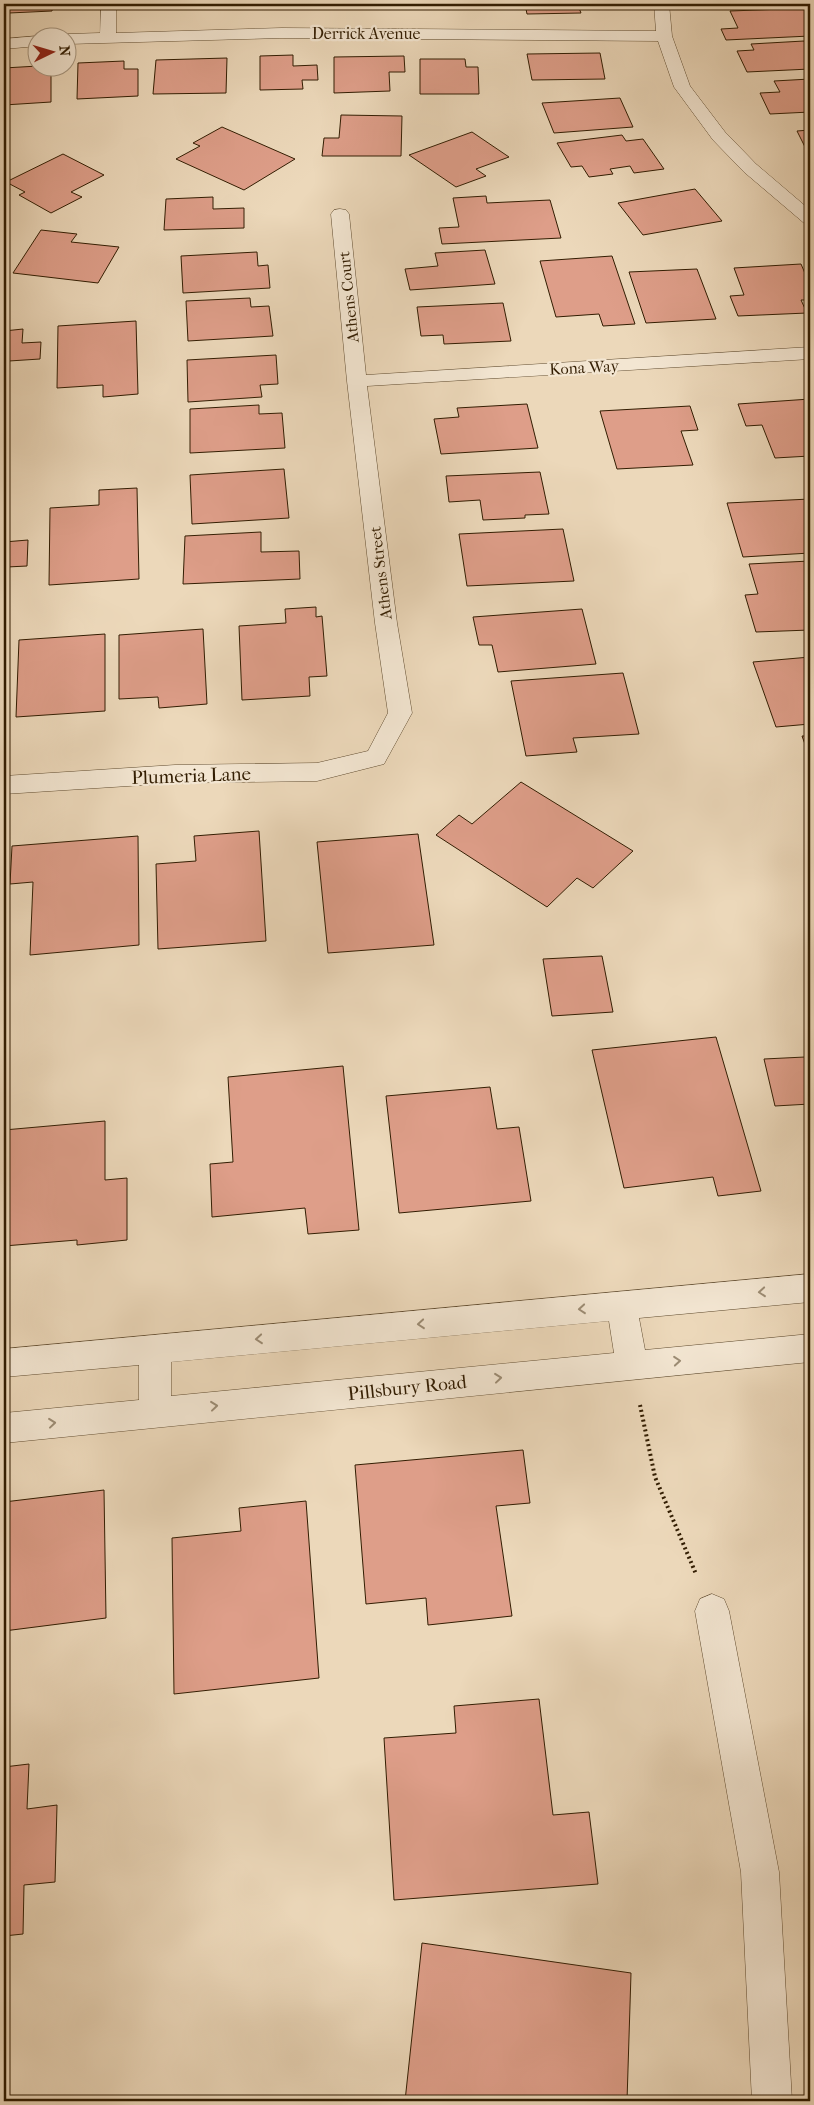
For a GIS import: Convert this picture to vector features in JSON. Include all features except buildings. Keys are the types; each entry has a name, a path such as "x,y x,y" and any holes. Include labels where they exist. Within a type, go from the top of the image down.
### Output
{"street":[{"path":"108,4 108,37"},
{"path":"662,4 664,36 682,87 719,136 750,168 810,220"},
{"name":"Derrick Avenue","path":"78,39 108,37 338,33 664,36"},
{"path":"4,44 28,43"},
{"name":"Athens Court","path":"340,214 357,381"},
{"name":"Kona Way","path":"357,381 810,354"},
{"name":"Athens Street","path":"357,381 386,623 400,713 376,758"},
{"name":"Plumeria Lane","path":"4,785 175,774 318,772 376,758"},
{"path":"4,1363 810,1288"},
{"path":"622,1305 632,1365"},
{"name":"Pillsbury Road","path":"4,1428 810,1348"},
{"path":"154,1349 155,1412"},
{"path":"712,1611 760,1872 772,2101"}],"path":[{"path":"632,1365 655,1477 712,1611"}]}
